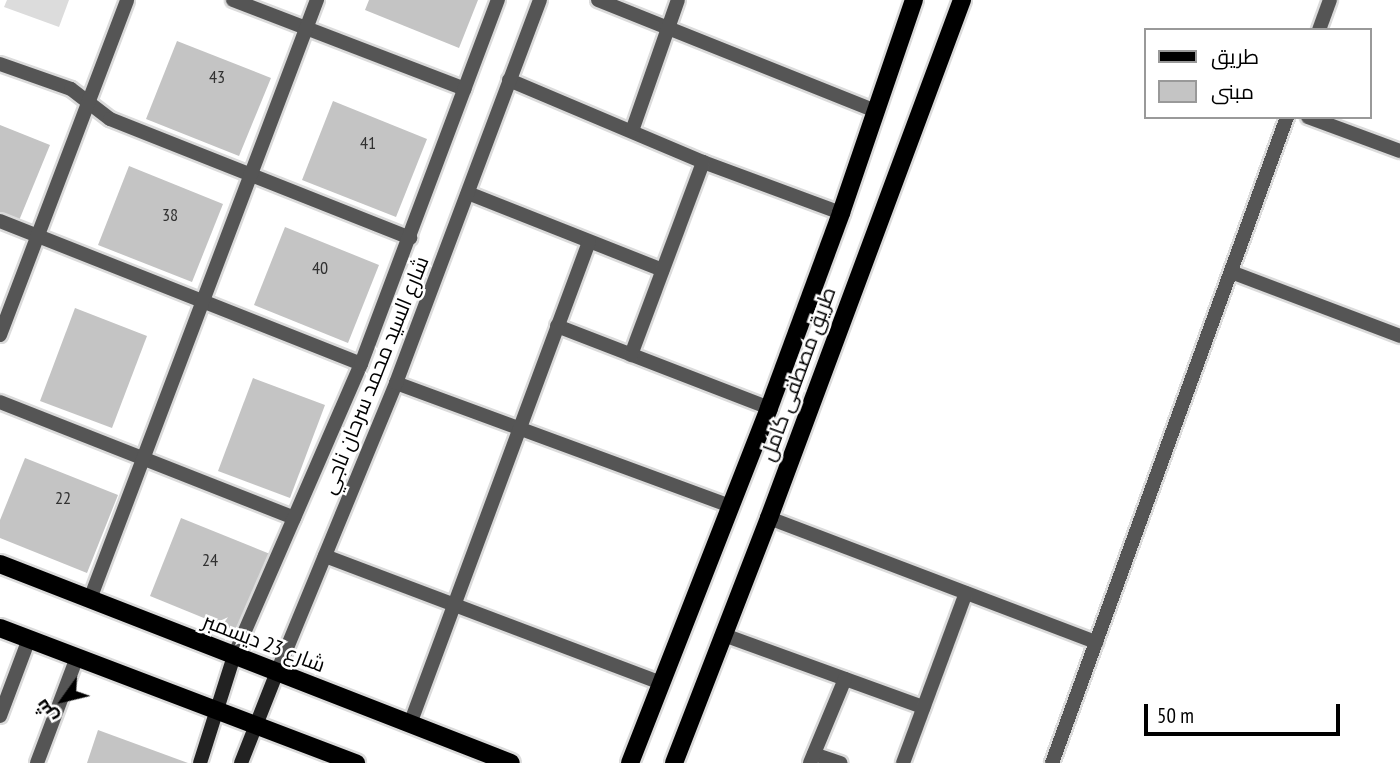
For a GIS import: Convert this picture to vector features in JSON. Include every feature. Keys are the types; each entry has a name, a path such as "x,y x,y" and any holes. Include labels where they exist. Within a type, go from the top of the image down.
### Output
{"main road":[{"name":"طريق مصطفى كامل","path":"630,763 769,408 841,213 914,0"},
{"name":"طريق مصطفى كامل","path":"674,763 769,519 962,0"},
{"name":"شارع 23 ديسمبر","path":"0,564 511,763"},
{"path":"0,628 356,763"}],"street":[{"path":"0,335 127,0"},
{"path":"233,0 465,89"},
{"path":"90,599 317,0"},
{"name":"شارع السيد محمد سرحان ناجي","path":"200,763 234,656 361,364 498,0"},
{"name":"شارع السيد محمد سرحان ناجي","path":"242,763 396,383 540,0"},
{"path":"598,0 876,111"},
{"path":"632,131 678,0"},
{"path":"1320,28 1330,0"},
{"path":"0,64 71,89 110,119 410,238"},
{"path":"509,80 703,162 841,213"},
{"path":"1052,763 1286,119"},
{"path":"1313,119 1400,151"},
{"path":"631,355 703,162"},
{"path":"468,193 662,270"},
{"path":"0,221 361,364"},
{"path":"410,724 589,242"},
{"path":"1231,272 1400,337"},
{"path":"557,326 769,408"},
{"path":"396,383 729,505"},
{"path":"0,402 294,519"},
{"path":"769,519 1096,642"},
{"path":"325,556 661,682"},
{"path":"903,763 966,593"},
{"path":"724,635 923,707"},
{"path":"0,716 29,639"},
{"path":"37,763 77,657"},
{"path":"840,763 812,758 845,679"}],"shaded area":[{"path":"7,0 69,0 59,27 4,7"}],"building":[{"path":"369,0 478,0 459,48 365,10"},
{"path":"177,41 271,78 239,156 146,119"},
{"path":"333,101 427,139 396,217 302,180"},
{"path":"0,125 50,145 18,223 0,215"},
{"path":"129,166 223,204 192,282 98,245"},
{"path":"285,227 379,265 348,343 254,305"},
{"path":"75,308 147,336 112,428 40,401"},
{"path":"253,378 325,405 290,498 218,471"},
{"path":"25,458 118,495 87,573 0,538 0,520"},
{"path":"181,518 275,556 243,634 150,596"},
{"path":"98,730 188,763 87,763"}]}
